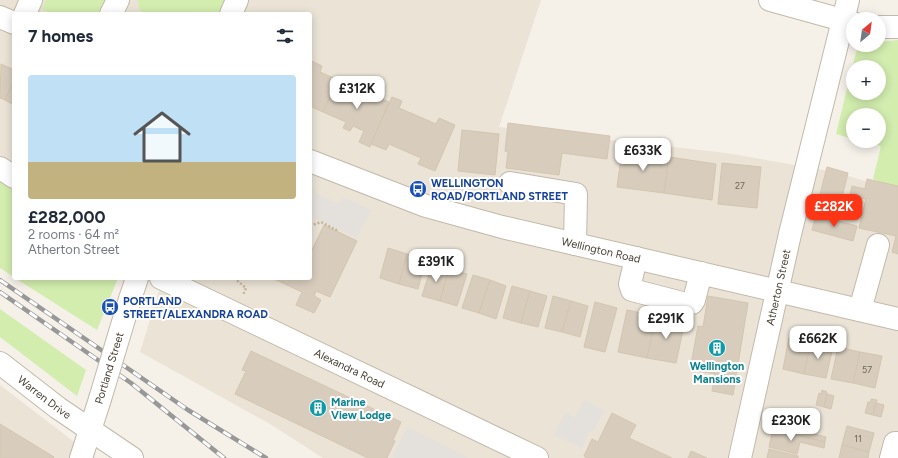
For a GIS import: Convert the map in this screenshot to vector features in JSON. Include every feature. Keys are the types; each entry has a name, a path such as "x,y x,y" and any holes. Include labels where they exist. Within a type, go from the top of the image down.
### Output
{"street":[{"path":"26,12 31,0"},
{"path":"113,12 118,0"},
{"path":"232,12 237,0"},
{"path":"770,0 846,14"},
{"path":"0,17 12,22"},
{"name":"Atherton Street","path":"740,458 778,290 846,22"},
{"path":"886,27 898,27"},
{"name":"Wellington Road","path":"312,162 426,206 502,227 898,319"},
{"path":"0,168 12,176"},
{"path":"510,183 576,194 575,244"},
{"path":"860,310 878,245"},
{"path":"636,258 630,284 632,290 686,304 692,303 701,273"},
{"name":"Portland Street","path":"81,458 136,280"},
{"name":"Alexandra Road","path":"165,280 537,458"},
{"name":"Warren Drive","path":"0,363 89,430 132,458"}],"path":[{"path":"312,225 320,222 336,230 338,228"},
{"path":"236,280 246,288 242,296"}],"shaded area":[{"path":"0,0 541,0 499,127 726,153 835,172 898,191 898,458 323,458 270,424 140,352 162,280 312,280 312,12 12,12 12,163 0,155"},
{"path":"312,187 316,193 339,204 343,197 371,210 357,238 312,217"},
{"path":"0,385 95,458 0,458"},
{"path":"584,400 604,410 594,430 589,432 582,448 555,436 557,428 566,412 575,417"},
{"path":"407,427 469,458 392,458"}],"green space":[{"path":"46,0 111,0 105,12 49,12 42,9"},
{"path":"138,0 225,0 220,12 141,12"},
{"path":"898,40 898,189 873,179 881,148 886,148 886,108 846,108 846,137 836,134 846,93 846,100 886,100 886,60 854,60 856,52 886,52 886,41"},
{"path":"0,181 12,188 12,276 0,268"},
{"path":"18,280 117,280 97,330"},
{"path":"0,309 86,370 77,396 0,337"}],"building":[{"path":"312,61 322,66 320,72 338,80 323,112 312,107"},
{"path":"1,64 12,69 12,85 5,100 0,98"},
{"path":"338,80 389,102 370,147 359,142 364,131 353,126 350,131 343,128 346,122 323,112"},
{"path":"12,85 12,104 5,100"},
{"path":"392,97 402,101 399,108 436,124 439,118 455,125 435,171 418,164 421,158 389,144 386,150 371,144"},
{"path":"508,123 610,136 607,159 562,153 559,175 506,168 508,152 505,151"},
{"path":"462,130 499,134 495,175 458,171"},
{"path":"622,151 669,157 664,193 617,187"},
{"path":"669,157 716,164 712,200 664,193"},
{"path":"722,163 761,167 757,208 718,204"},
{"path":"827,167 848,173 842,197 836,195 833,210 817,206"},
{"path":"867,179 898,186 898,254 892,252 896,236 859,228 866,199 850,195 852,186 865,189"},
{"path":"816,215 857,226 853,241 812,230"},
{"path":"324,225 357,241 330,297 316,291 314,296 321,300 314,313 296,305 302,292 276,280 312,280 312,250"},
{"path":"388,248 407,254 399,284 380,278"},
{"path":"407,254 426,259 418,289 399,284"},
{"path":"432,264 449,269 440,301 422,296"},
{"path":"449,269 467,274 457,306 440,301"},
{"path":"473,275 490,280 479,313 462,308"},
{"path":"490,280 506,286 496,319 479,313"},
{"path":"512,286 530,291 521,323 503,318"},
{"path":"530,291 547,296 538,327 521,323"},
{"path":"553,296 571,301 562,332 545,328"},
{"name":"Wellington Mansions","path":"708,296 748,303 733,395 712,391 715,374 690,370 698,326 703,327"},
{"path":"571,301 588,306 580,337 562,332"},
{"path":"595,302 617,308 605,352 584,347"},
{"path":"627,310 656,316 647,358 618,352"},
{"path":"656,316 685,321 676,363 647,358"},
{"path":"789,338 811,342 804,374 783,369"},
{"path":"811,342 833,347 826,378 804,374"},
{"path":"838,347 860,352 853,383 831,379"},
{"name":"Marine View Lodge","path":"251,351 401,422 393,440 395,441 387,458 368,458 235,394 246,371 242,370"},
{"path":"860,352 882,356 875,388 853,383"},
{"path":"822,390 827,392 824,407 816,405 819,393 821,394"},
{"path":"827,394 834,396 831,409 824,407"},
{"path":"871,399 877,400 873,415 865,413 868,402 871,402"},
{"path":"876,403 884,405 881,417 873,415"},
{"path":"777,411 806,418 803,431 826,437 825,442 773,429"},
{"path":"612,413 636,425 629,438 672,458 587,458 584,456 592,439 598,442"},
{"path":"0,424 54,457 0,458"},
{"path":"847,426 874,433 869,452 842,445"},
{"path":"773,429 825,442 824,448 800,442 797,454 769,447"},
{"path":"842,445 869,452 868,458 839,458"},
{"path":"769,449 798,456 798,458 767,458"},
{"path":"691,451 707,458 688,458"}],"railway":[{"path":"0,280 188,410 266,458"},
{"path":"0,292 131,383 224,458"}],"place":[{"name":"WELLINGTON ROAD/PORTLAND STREET","path":"418,189"},
{"name":"PORTLAND STREET/ALEXANDRA ROAD","path":"110,307"},
{"name":"Wellington Mansions","path":"717,348"},
{"name":"Marine View Lodge","path":"318,408"}]}
